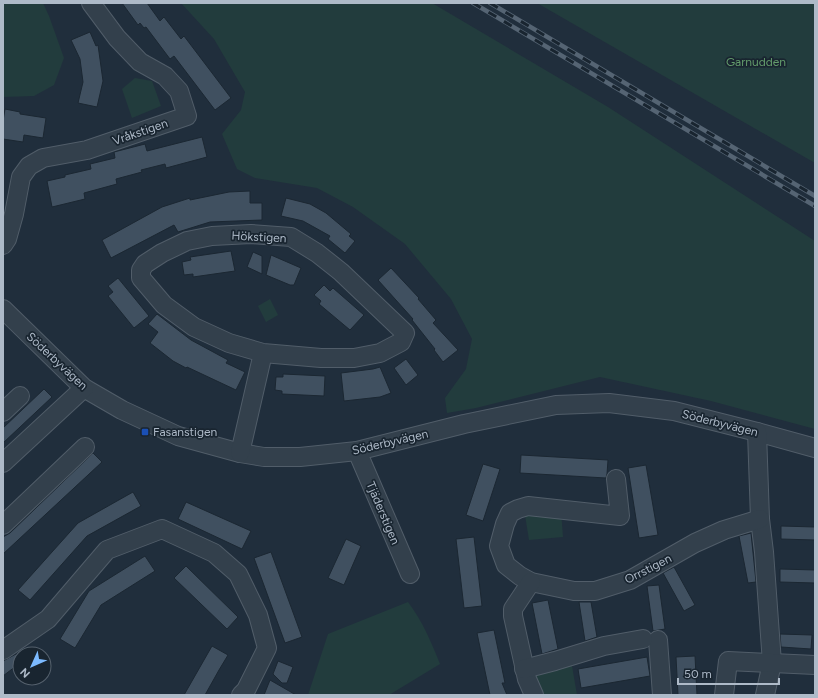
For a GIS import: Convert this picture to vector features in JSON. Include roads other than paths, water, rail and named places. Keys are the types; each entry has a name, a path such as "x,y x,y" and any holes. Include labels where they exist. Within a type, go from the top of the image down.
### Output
{"street":[{"name":"Vråkstigen","path":"3,245 7,239 14,214 22,177 29,166 43,158 88,150 187,116 179,91 165,76 140,62 117,38 90,3"},
{"name":"Hökstigen","path":"251,234 291,237 317,253 341,272 405,333 401,342 380,353 354,358 321,358 264,353 228,343 194,327 164,305 141,278 141,270 145,264 162,253 187,241 212,236 251,234"},
{"name":"Söderbyvägen","path":"3,309 84,388 122,410 178,436 240,453 264,457 300,457 357,451 464,424 556,405 609,403 674,411 815,448"},
{"path":"240,453 264,353"},
{"path":"5,458 84,388"},
{"path":"3,412 20,396"},
{"path":"758,432 760,519 766,566 772,663 765,695"},
{"path":"3,525 85,447"},
{"name":"Tjäderstigen","path":"357,451 410,574"},
{"name":"Orrstigen","path":"616,479 620,516 528,506 518,508 510,513 505,524 499,546 506,565 520,576 531,582 574,591 595,590 630,580 695,543 724,530 760,519"},
{"path":"3,650 48,619 107,550 162,529 214,553 238,574 258,615 267,648 246,690 241,695"},
{"path":"531,582 513,609 513,616 524,668 534,695"},
{"path":"524,668 555,661 604,646 651,640 662,695"},
{"path":"724,695 728,661 815,665"}],"railway":[{"path":"473,3 815,206"},
{"path":"490,3 815,196"}],"place":[{"name":"Fasanstigen","path":"145,432"}],"park label":[{"name":"Garnudden","path":"756,62"}]}
